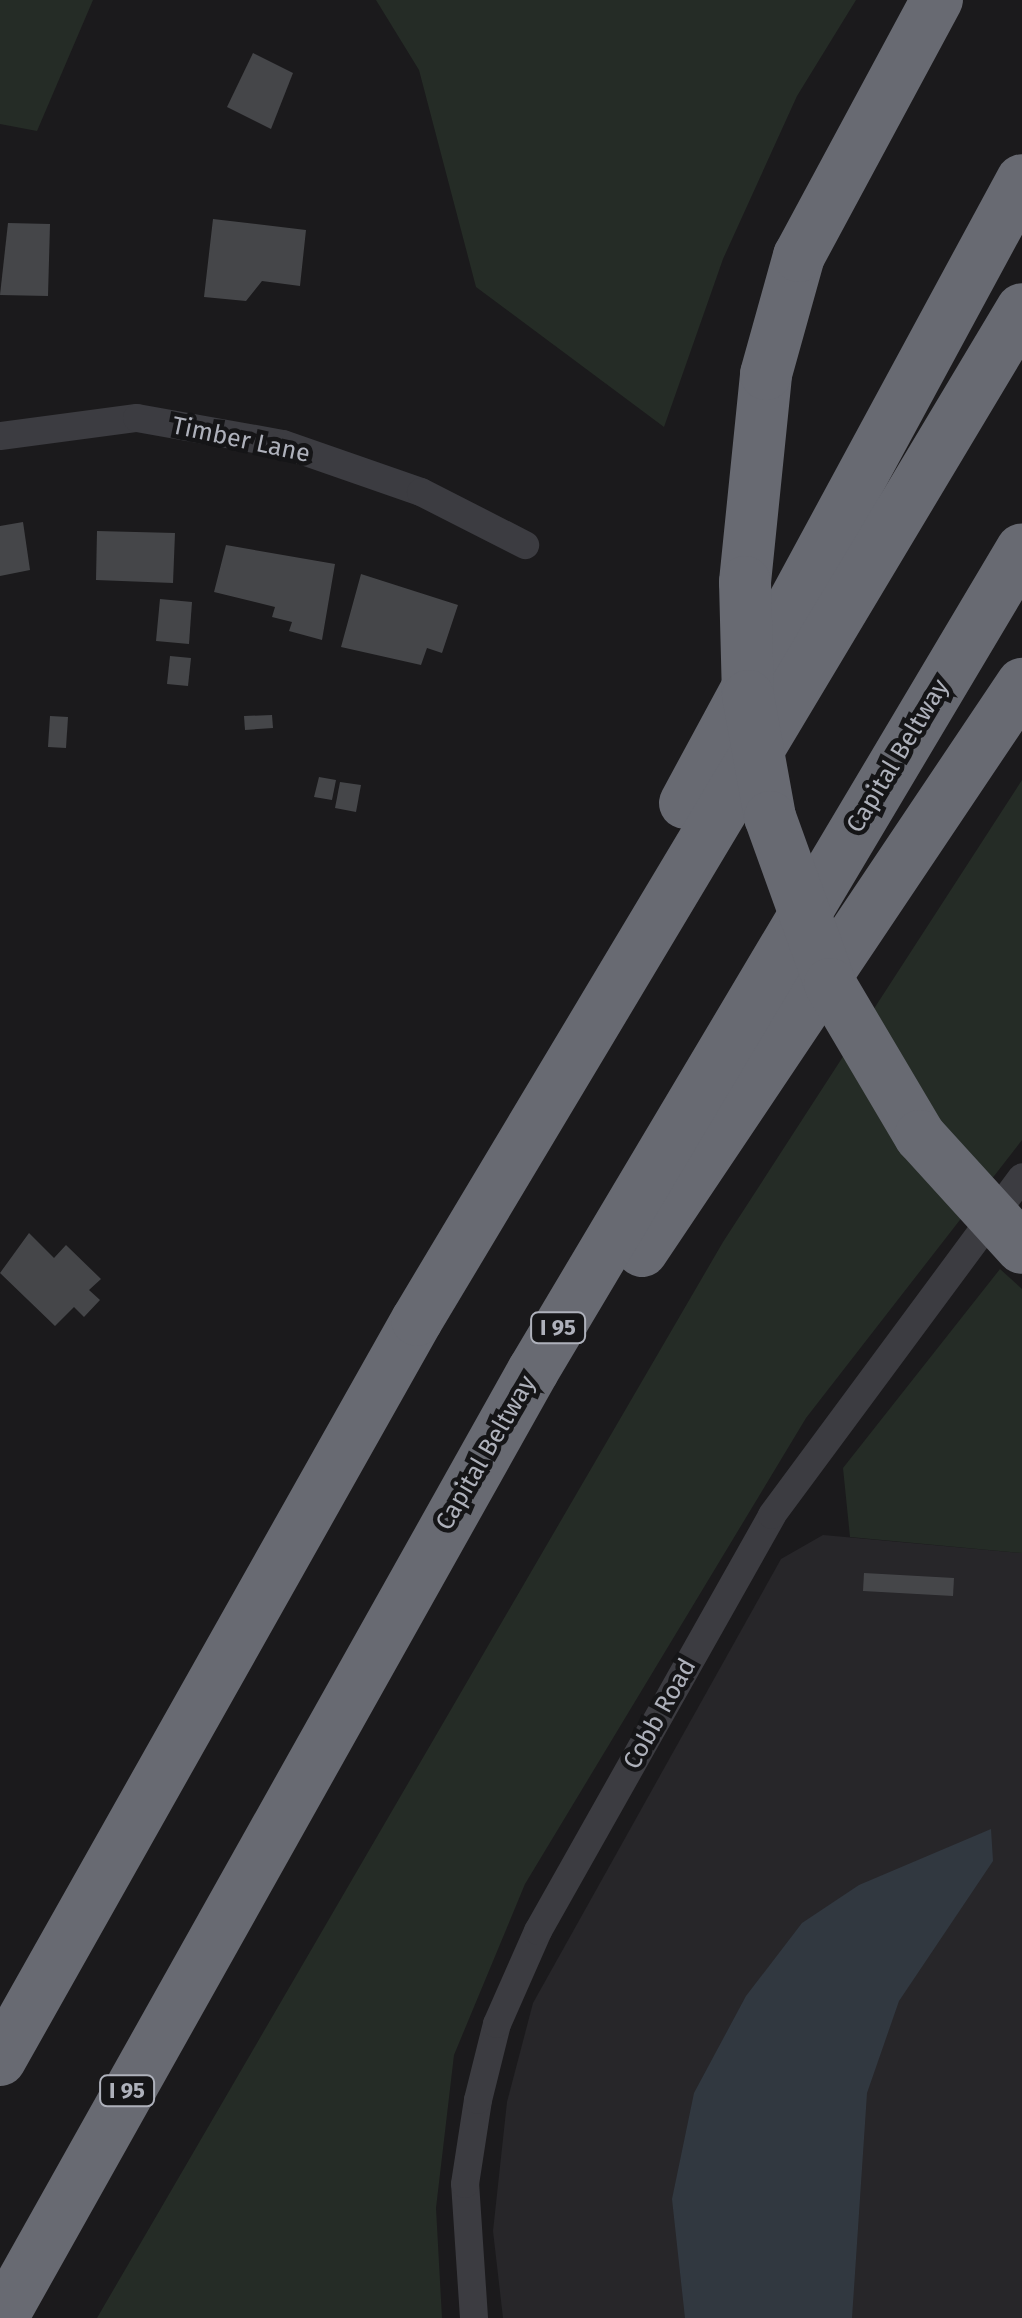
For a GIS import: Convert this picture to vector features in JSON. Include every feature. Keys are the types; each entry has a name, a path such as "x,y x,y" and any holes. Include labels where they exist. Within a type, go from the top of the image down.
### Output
{"highway":[{"path":"937,0 800,256 766,374 745,582 748,696 770,817 830,984 920,1136 1022,1248"},
{"path":"0,2060 417,1320 1022,180"},
{"path":"417,1320 1022,309"},
{"name":"Capital Beltway","path":"2,2318 252,1864 1022,549"},
{"path":"252,1864 562,1374 1022,684"}],"street":[{"name":"Timber Lane","path":"0,436 137,418 283,444 422,492 526,545"},
{"name":"Cobb Road","path":"474,2318 465,2184 478,2100 497,2024 538,1931 772,1516 1022,1177"}],"shaded area":[{"path":"0,0 93,0 37,131 0,124"},
{"path":"376,0 856,0 797,96 723,259 664,427 476,287 419,70"},
{"path":"1022,780 1022,1140 806,1418 525,1884 454,2055 436,2208 442,2318 97,2318 723,1242"},
{"path":"1000,1269 1022,1289 1022,1553 850,1537 843,1468"},
{"path":"823,1535 1022,1553 1022,2318 503,2318 493,2231 507,2102 533,2003 781,1559"},
{"path":"991,1829 993,1861 899,2001 867,2093 852,2318 685,2318 672,2199 694,2093 746,1996 802,1923 859,1885"}],"building":[{"path":"253,53 293,73 271,129 227,107"},
{"path":"213,219 306,230 300,286 262,281 246,301 204,297"},
{"path":"8,223 50,224 48,296 0,295"},
{"path":"23,522 30,570 0,576 0,526"},
{"path":"97,531 175,533 173,583 96,580"},
{"path":"226,545 335,564 322,640 289,631 292,622 272,617 275,607 214,592"},
{"path":"361,574 458,605 442,653 427,648 421,665 341,647"},
{"path":"160,599 192,602 189,644 156,641"},
{"path":"170,656 191,658 188,686 167,684"},
{"path":"272,715 273,728 245,730 244,716"},
{"path":"50,716 68,717 66,748 48,747"},
{"path":"319,777 336,780 332,800 314,797"},
{"path":"340,782 361,785 356,812 335,808"},
{"path":"29,1233 54,1258 66,1245 101,1279 89,1290 100,1300 84,1317 74,1307 55,1326 0,1273"},
{"path":"864,1573 954,1578 953,1596 863,1591"}]}
